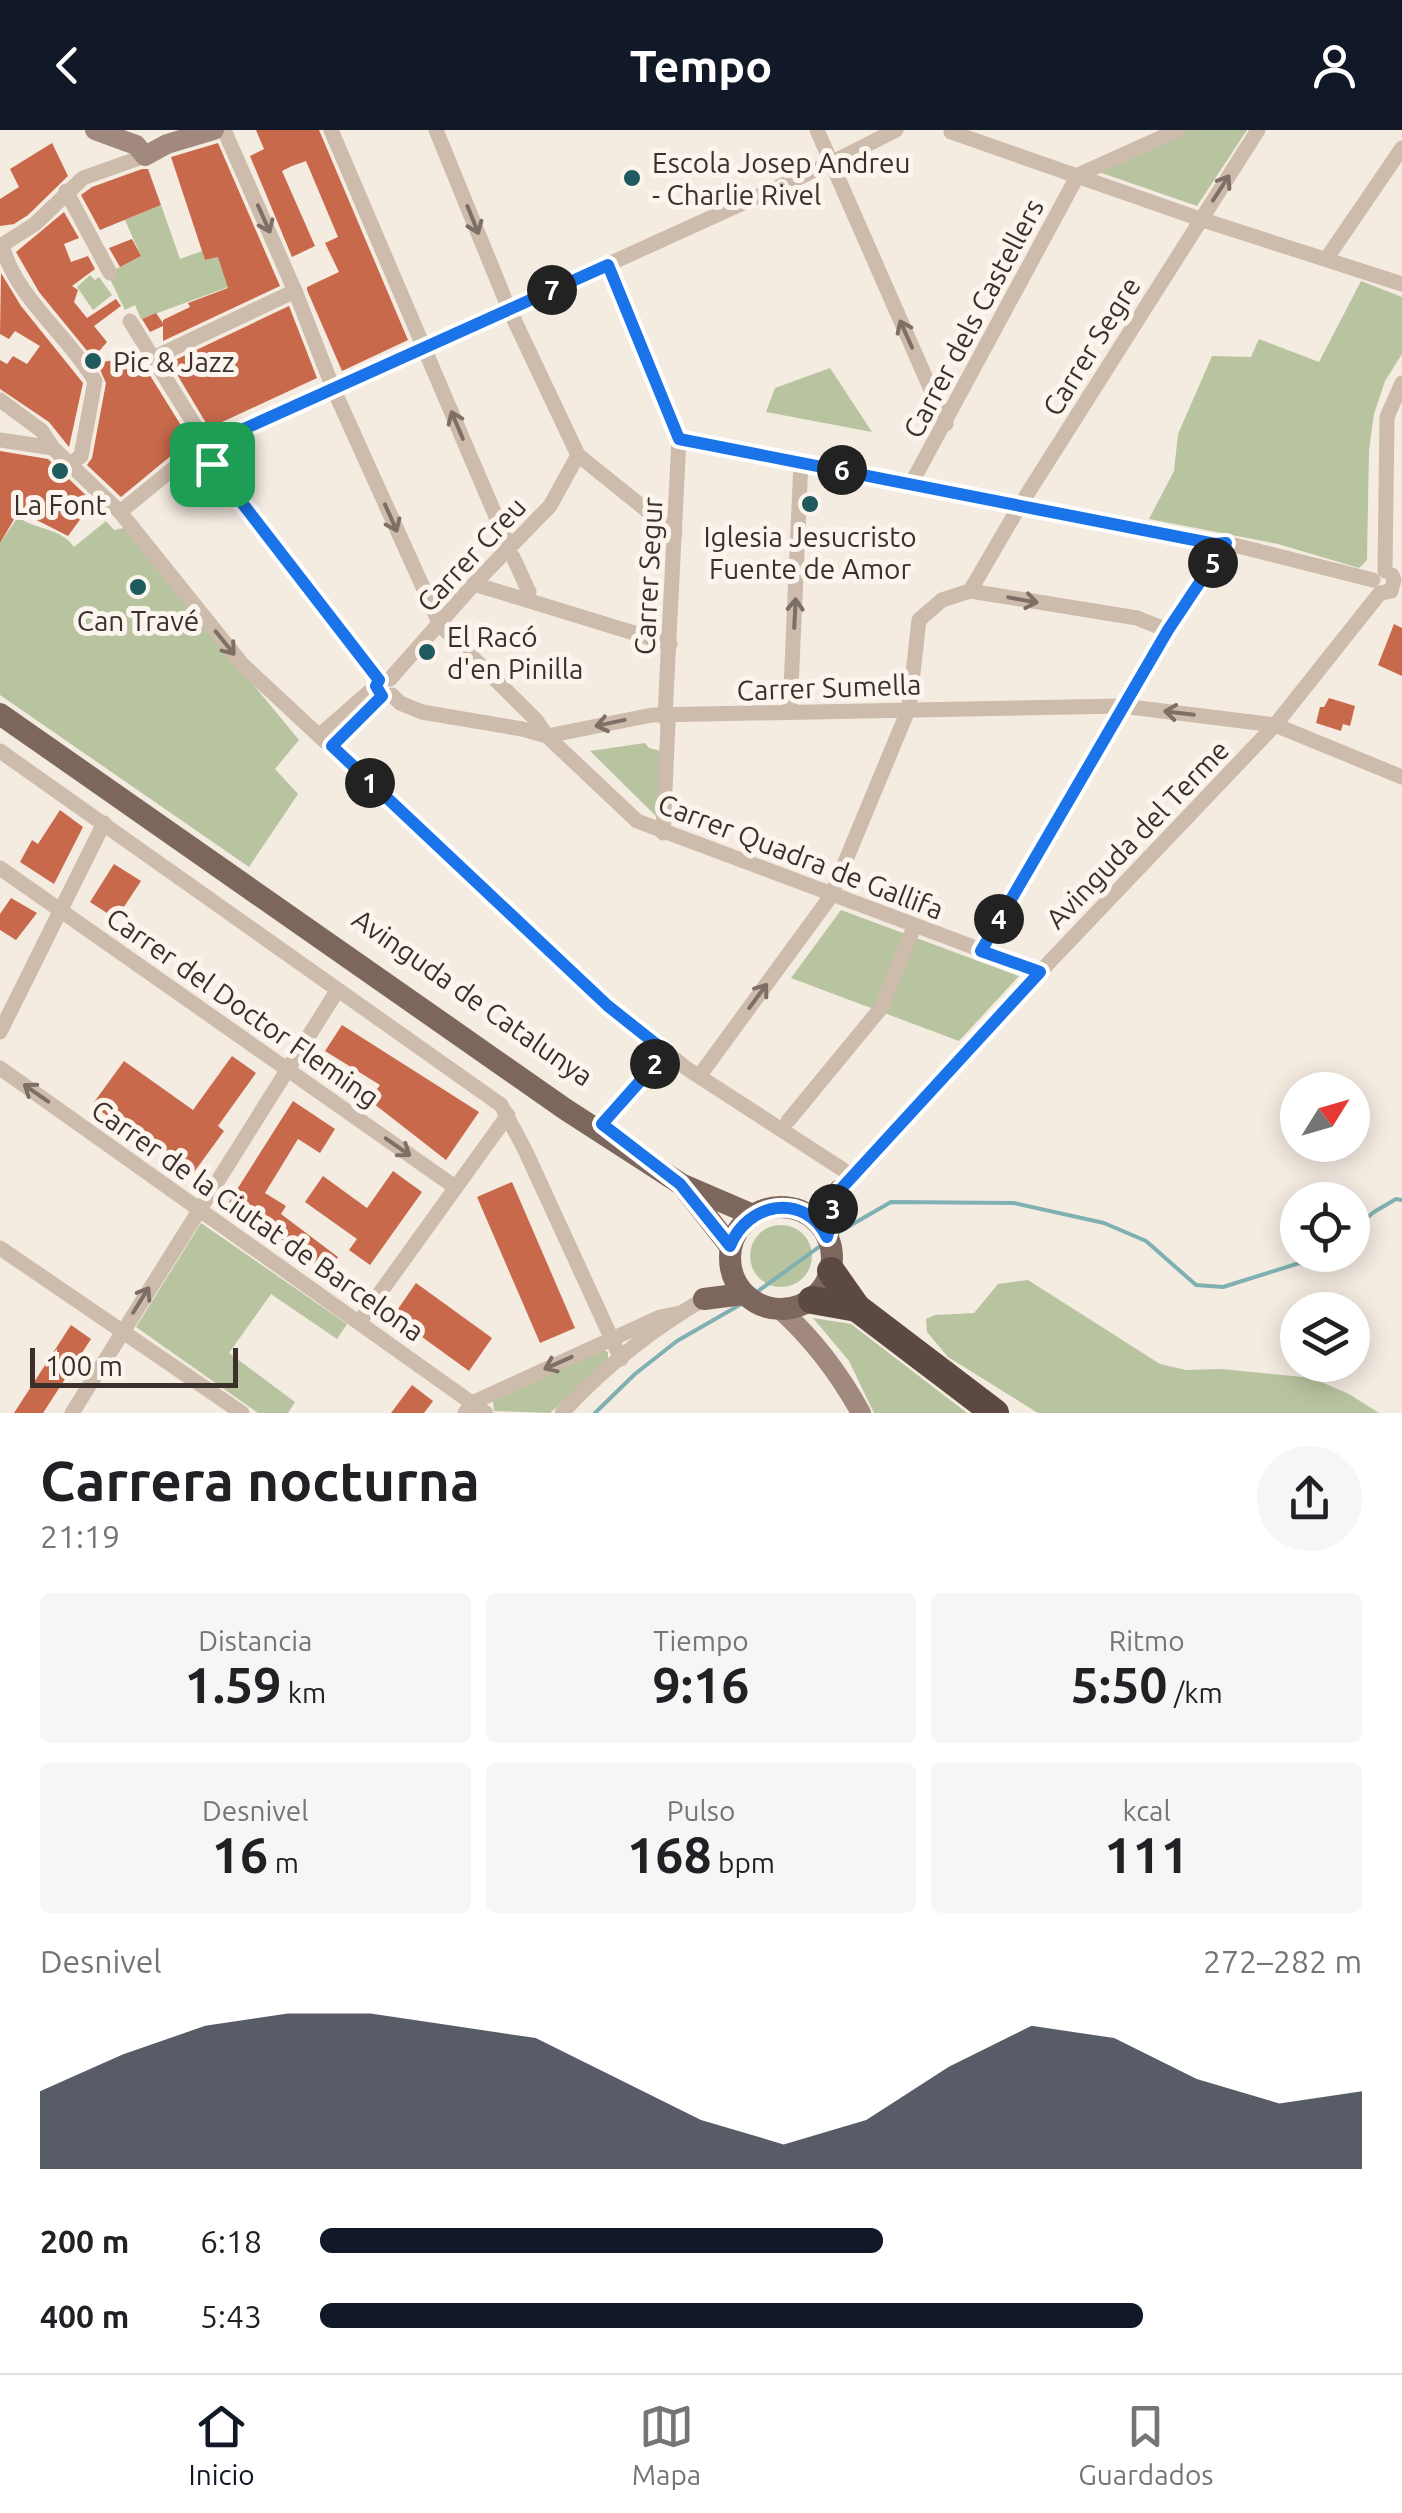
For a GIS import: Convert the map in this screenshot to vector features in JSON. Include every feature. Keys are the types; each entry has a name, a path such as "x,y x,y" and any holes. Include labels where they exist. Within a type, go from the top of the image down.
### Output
{"highway":[{"path":"831,1271 857,1308 995,1412"},
{"path":"812,1300 857,1308"}],"main road":[{"name":"Avinguda de Catalunya","path":"2,718 602,1124 652,1164"},
{"name":"Avinguda de Catalunya","path":"2,718 540,1092 652,1164"},
{"path":"652,1164 680,1184 752,1215"},
{"path":"680,1184 730,1246"},
{"path":"748,1298 731,1272 730,1246 735,1234 752,1215 767,1208 799,1210 820,1203 844,1185"},
{"path":"704,1299 748,1298 781,1310 798,1308 812,1300 831,1271 828,1240 844,1185"},
{"path":"799,1210 813,1218 828,1240"},
{"path":"704,1299 731,1272"}],"street":[{"path":"94,130 136,145 145,156"},
{"path":"1,244 35,224 83,178 167,144 214,130"},
{"name":"Carrer Quadra de Gallifa","path":"224,130 333,388 440,625 536,720 547,736 637,821 1040,972"},
{"path":"331,130 530,592"},
{"path":"436,130 509,309 578,456 675,534"},
{"path":"816,130 946,424"},
{"path":"120,512 206,446 896,130"},
{"path":"1078,175 1178,130"},
{"name":"Carrer Segre","path":"970,591 1019,506 1258,130"},
{"path":"952,131 1200,219 1402,284"},
{"path":"1327,258 1402,148"},
{"name":"Carrer dels Castellers","path":"911,484 1078,175"},
{"path":"66,191 110,273"},
{"path":"0,266 1,244"},
{"path":"1,244 8,270 95,380 82,456 70,464"},
{"path":"608,265 679,439 1215,544 1226,543 1390,579 1386,417 1402,383"},
{"path":"153,358 295,291"},
{"path":"130,321 206,446 212,464 384,687"},
{"path":"0,400 42,431 54,448 120,512 242,664 608,1006 666,1052 845,1171 844,1185"},
{"name":"Carrer Segur","path":"663,833 679,439"},
{"path":"0,440 54,448"},
{"name":"Carrer Creu","path":"326,741 384,687 474,584 511,552 550,506 578,456"},
{"path":"790,710 801,462"},
{"path":"981,951 1122,706 1226,543"},
{"name":"Avinguda del Terme","path":"844,1185 1276,725 1390,579"},
{"path":"474,584 670,644"},
{"path":"700,1075 831,896 909,708 920,620 942,600 970,591 1137,618 1168,630"},
{"name":"Carrer Sumella","path":"384,687 400,702 422,712 522,728 547,736 652,715 1122,706 1276,725 1402,776"},
{"path":"0,751 501,1105 621,1358"},
{"path":"0,1032 104,822"},
{"name":"Carrer del Doctor Fleming","path":"0,868 455,1188"},
{"path":"788,1121 881,1008 912,932"},
{"path":"72,1413 336,991"},
{"path":"602,1124 666,1052"},
{"name":"Carrer de la Ciutat de Barcelona","path":"0,1068 359,1322 468,1408 486,1413"},
{"path":"359,1322 508,1115"},
{"path":"0,1248 242,1413"},
{"path":"562,1413 621,1358 704,1299"},
{"path":"781,1310 812,1338 862,1413"},
{"path":"468,1408 660,1317 680,1313"}],"green space":[{"path":"1178,130 1247,130 1197,206 1090,169"},
{"path":"161,205 180,259 202,251 205,260 218,257 242,282 141,319 135,305 125,310 110,279 114,270 141,256 125,220"},
{"path":"90,275 95,280 99,277 112,295 93,310 77,287"},
{"path":"1361,281 1402,297 1402,354 1385,381 1374,414 1369,450 1367,560 1359,568 1278,544 1149,519 1174,471 1178,434 1212,356 1251,357 1259,339 1319,362"},
{"path":"830,368 872,432 766,412 775,388"},
{"path":"18,517 55,532 74,547 106,521 114,530 124,528 299,740 275,769 298,794 249,867 0,695 0,543"},
{"path":"645,743 661,751 660,820 590,751"},
{"path":"841,910 1019,976 959,1041 791,978"},
{"path":"201,1223 347,1324 337,1339 271,1294 229,1353 295,1402 288,1413 258,1413 136,1327"},
{"path":"781,1225 803,1234 812,1256 803,1278 781,1287 759,1278 750,1256 759,1234"},
{"path":"1028,1280 1160,1364 1186,1370 1280,1375 1280,1382 1321,1382 1379,1413 1038,1413 948,1357 927,1332 926,1319 974,1313 998,1284"},
{"path":"813,1318 851,1324 967,1413 874,1413 849,1361"},
{"path":"602,1349 608,1352 608,1361 550,1413 494,1411 493,1401"}],"building":[{"path":"256,130 319,130 408,340 342,371 307,290 339,272 325,243 338,237 306,161 292,166 282,171 315,246 292,257 250,156 264,149"},
{"path":"52,143 68,176 28,215 14,224 0,226 0,199 19,187 10,169"},
{"path":"218,143 280,286 163,341 163,326 150,332 142,319 156,313 163,323 190,307 188,303 228,288 218,257 205,260 171,157"},
{"path":"148,169 161,205 100,230 81,195 92,187"},
{"path":"64,212 79,238 64,244 71,262 88,256 95,269 72,286 78,290 74,302 87,318 116,299 121,306 94,326 107,342 93,358 39,292 16,252"},
{"path":"132,239 141,256 120,267 109,248"},
{"path":"1,273 21,306 83,383 69,447 49,422 0,389 0,360 7,364 13,356 27,364 40,346 15,331 9,339 0,334"},
{"path":"289,306 317,378 209,428 172,366 173,361"},
{"path":"138,356 190,440 121,497 87,465 92,458 106,383 97,363"},
{"path":"0,451 48,459 93,502 68,536 19,511 0,543"},
{"path":"1394,624 1402,628 1402,676 1378,665"},
{"path":"1329,698 1355,706 1350,726 1343,724 1341,731 1316,723 1320,707"},
{"path":"60,810 83,827 54,884 20,862 32,840 38,844"},
{"path":"114,864 141,881 116,919 90,902"},
{"path":"11,898 37,913 16,940 0,930 0,914"},
{"path":"342,1025 479,1112 446,1160 369,1100 380,1085 325,1051"},
{"path":"232,1056 256,1073 218,1126 224,1131 192,1175 92,1105 124,1061 193,1110"},
{"path":"293,1101 335,1129 320,1153 298,1139 265,1193 286,1206 281,1214 338,1257 327,1272 229,1202"},
{"path":"393,1171 422,1192 370,1265 349,1250 357,1239 305,1202 323,1176 367,1208"},
{"path":"512,1182 575,1328 540,1343 477,1197"},
{"path":"416,1283 492,1338 469,1371 393,1316"},
{"path":"71,1325 91,1339 43,1413 14,1413"},
{"path":"412,1385 433,1401 424,1413 391,1413"}],"waterway":[{"path":"1370,1215 1396,1199 1402,1200"},
{"path":"839,1232 891,1202 1014,1203 1104,1223 1146,1241 1196,1285 1223,1287 1280,1269"},
{"path":"750,1297 823,1244"},
{"path":"595,1413 677,1341 743,1303"}],"place":[{"name":"Escola Josep Andreu - Charlie Rivel","path":"632,178"},
{"name":"Pic & Jazz","path":"93,361"},
{"name":"La Font","path":"60,471"},
{"name":"Iglesia Jesucristo Fuente de Amor","path":"810,504"},
{"name":"Can Travé","path":"138,587"},
{"name":"El Racó d'en Pinilla","path":"427,652"}],"route":[{"path":"608,265 679,439 1035,510 1226,543 1122,706 981,951 1040,972 840,1190 827,1237 813,1218 799,1210 767,1208 743,1223 730,1246 680,1184 602,1124 666,1052 608,1006 332,746 382,696 376,686 379,680 212,464 206,446 608,265"}]}
